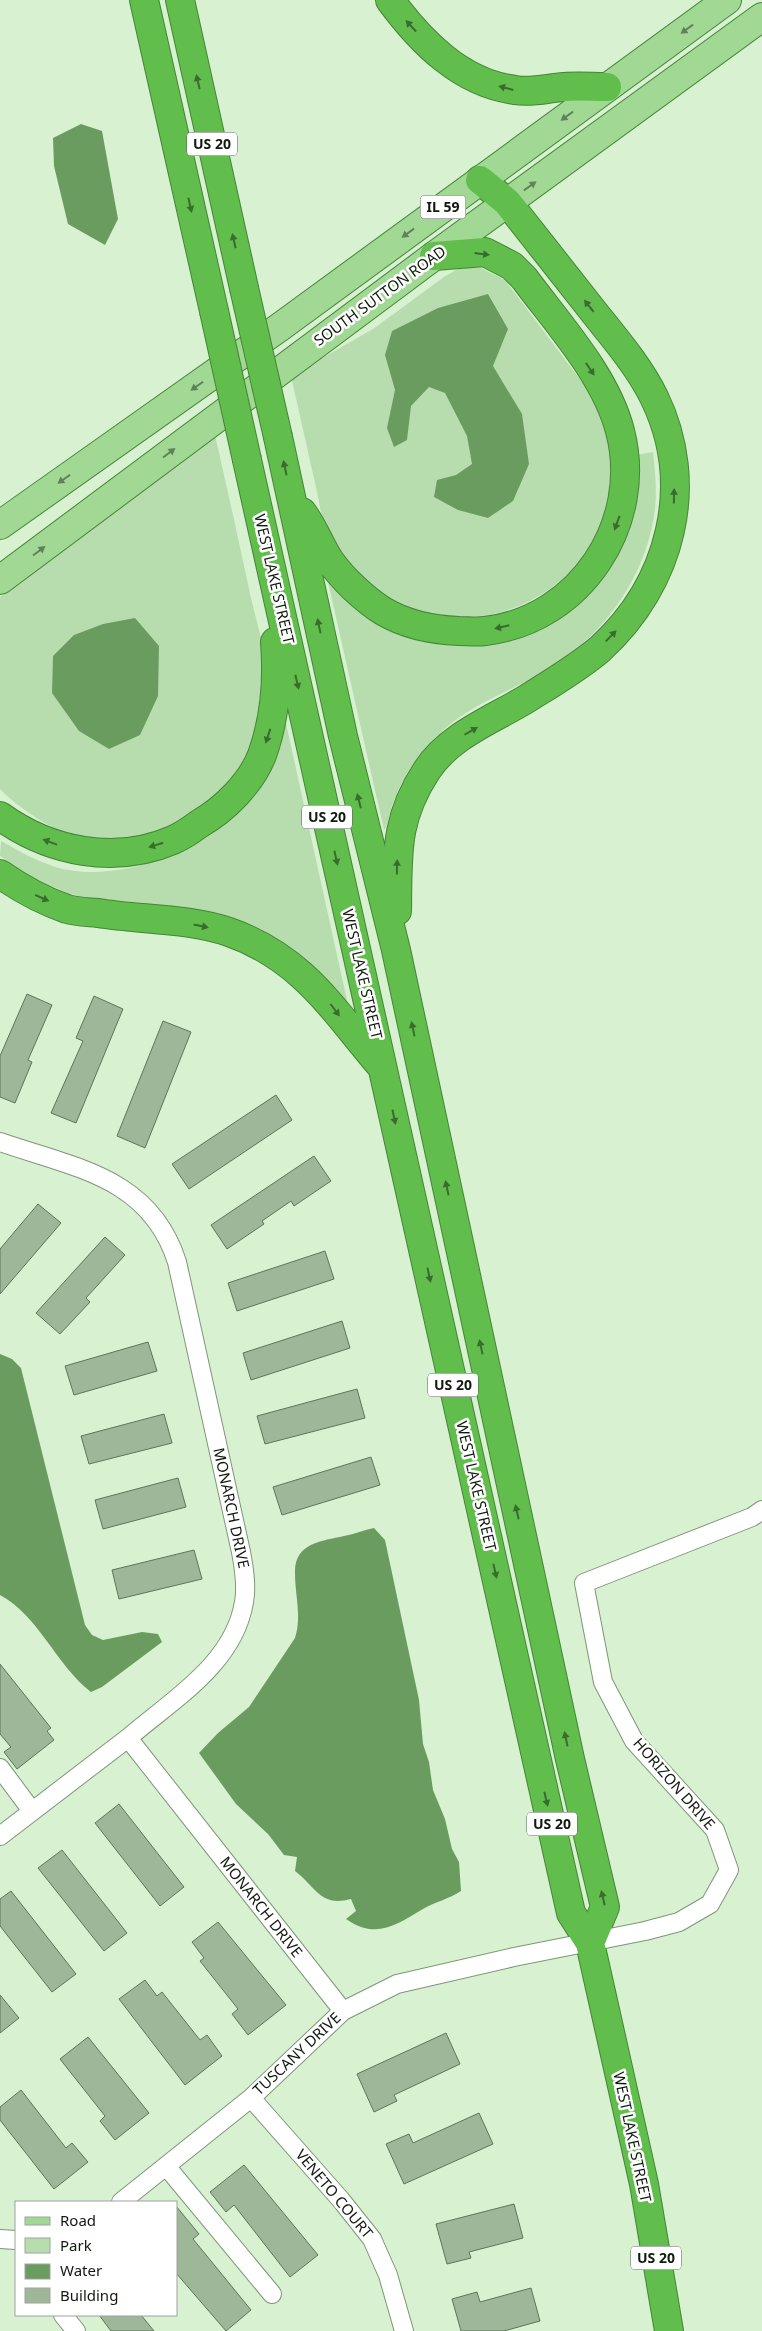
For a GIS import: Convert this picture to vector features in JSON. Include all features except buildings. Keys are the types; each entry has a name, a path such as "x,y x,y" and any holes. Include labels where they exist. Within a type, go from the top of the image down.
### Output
{"highway":[{"name":"WEST LAKE STREET","path":"144,0 571,1913 590,1943 644,2184 669,2331"},
{"name":"US 20","path":"180,0 343,736 396,950 570,1759 605,1907 590,1943"},
{"path":"390,0 433,50 454,66 482,82 515,90 540,91 565,87 607,87"},
{"path":"396,950 398,838 405,813 428,769 460,737 529,697 599,650 643,599 659,570 674,510 674,470 669,433 653,396 628,355 507,202 480,180"},
{"path":"291,499 310,523 330,562 355,588 383,611 416,624 439,630 485,631 514,624 544,611 573,590 594,568 611,540 620,519 626,486 626,456 620,430 610,403 592,372 524,278 512,266 485,252 434,256"},
{"path":"0,816 35,837 60,846 97,854 134,852 173,840 217,814 245,782 261,757 271,726 277,672 271,566"},
{"path":"0,874 17,886 68,909 187,923 229,932 266,949 294,966 325,996 383,1069"}],"main road":[{"name":"IL 59","path":"0,525 205,381 727,0"},
{"name":"SOUTH SUTTON ROAD","path":"0,580 507,202 762,17"}],"street":[{"name":"MONARCH DRIVE","path":"0,1142 110,1181 142,1204 157,1219 170,1240 177,1262 242,1552 245,1576 244,1601 239,1623 225,1649 209,1670 128,1738 343,2011"},
{"name":"HORIZON DRIVE","path":"590,1943 679,1922 710,1904 729,1870 715,1830 634,1741 603,1682 584,1583 752,1517 762,1510"},
{"path":"0,1836 128,1738"},
{"path":"0,1768 32,1811"},
{"name":"TUSCANY DRIVE","path":"122,2201 250,2098 343,2011 398,1984 514,1957 590,1943"},
{"name":"VENETO COURT","path":"250,2098 341,2200 372,2239 388,2274 404,2331"},
{"path":"166,2166 272,2294"},
{"path":"0,2238 15,2240"},
{"path":"64,2316 76,2331"}],"green space":[{"path":"469,267 481,268 505,280 591,394 611,461 603,520 574,568 530,601 476,617 420,612 368,584 325,525 291,376 373,329 444,277 456,270"},
{"path":"215,435 264,656 266,676 263,704 256,731 245,756 231,778 213,798 192,815 168,827 141,836 115,840 94,840 65,833 29,813 0,789 0,597"},
{"path":"653,452 656,495 650,533 643,557 633,579 606,620 589,638 550,668 464,714 431,741 418,757 401,784 384,830 326,573 421,637 577,601 637,455"},
{"path":"285,719 348,1005 312,966 302,958 68,893 32,878 0,856 1,841 50,865 64,869 94,872 125,869 168,856"}],"water":[{"path":"81,124 102,131 118,219 105,245 68,224 54,166 53,138"},
{"path":"488,294 508,329 493,366 522,414 529,464 513,501 488,518 458,510 434,497 437,480 456,475 472,464 467,436 445,393 429,387 411,406 407,440 394,447 387,428 395,390 385,355 392,331 438,308"},
{"path":"135,618 159,646 158,696 140,735 109,749 79,731 52,693 53,656 74,635 103,624"},
{"path":"0,1354 12,1359 21,1368 85,1625 92,1635 103,1640 142,1632 158,1634 162,1642 102,1687 91,1692 68,1668 26,1615 0,1595"},
{"path":"374,1528 385,1540 419,1700 423,1744 429,1762 433,1790 445,1819 452,1849 459,1862 461,1891 395,1925 386,1928 367,1929 346,1919 356,1911 351,1899 341,1901 325,1898 295,1871 297,1857 284,1855 268,1834 236,1804 199,1753 218,1733 249,1707 295,1638 298,1614 295,1573 299,1555 304,1549 319,1542"}]}
